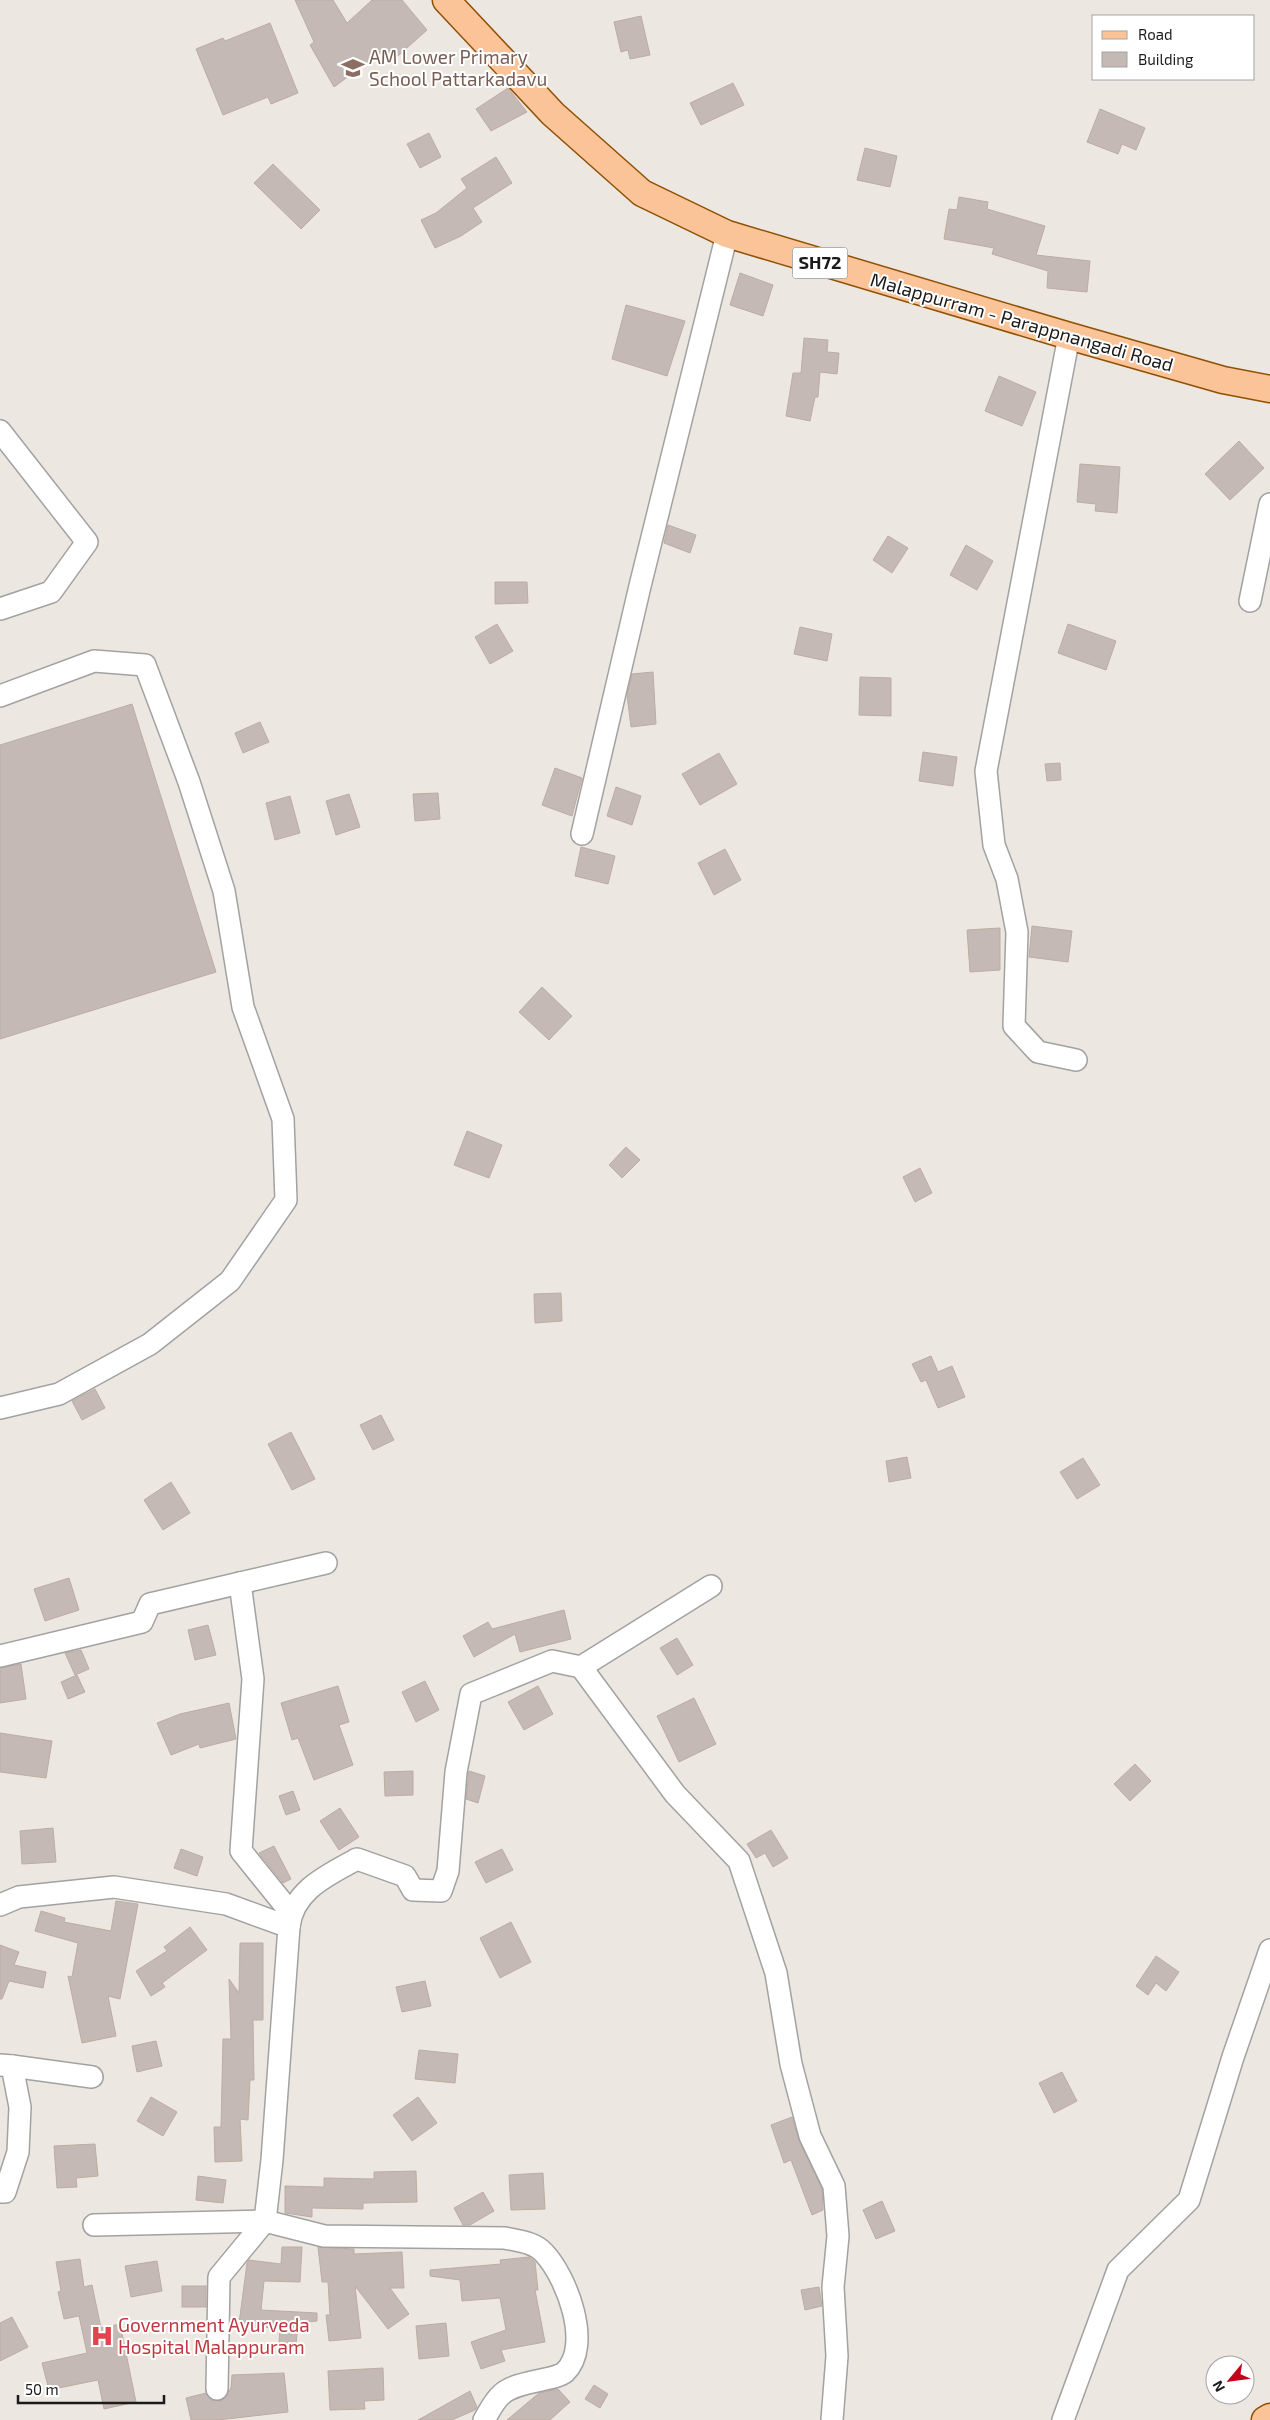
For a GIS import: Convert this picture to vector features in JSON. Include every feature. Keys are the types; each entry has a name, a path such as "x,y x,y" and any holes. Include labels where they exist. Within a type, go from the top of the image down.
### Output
{"main road":[{"name":"Malappurram - Parappnangadi Road","path":"446,0 552,114 642,194 727,234 1223,380 1270,389"},
{"path":"1265,2420 1270,2417"}],"street":[{"path":"582,834 640,586 727,234"},
{"path":"1069,336 986,771 994,845 1007,879 1017,932 1014,1026 1038,1052 1076,1060"},
{"path":"0,431 87,542 51,592 0,609"},
{"path":"1250,601 1270,504"},
{"path":"0,696 94,660 145,665 189,782 224,891 244,1007 283,1119 286,1200 230,1281 150,1344 59,1394 0,1408"},
{"path":"0,1656 142,1622 150,1604 326,1563"},
{"path":"240,1583 253,1679 241,1851 290,1920"},
{"path":"581,1667 711,1586"},
{"path":"217,2389 220,2277 265,2221 272,2160 290,1920 311,1885 357,1859 405,1876 413,1890 441,1891 448,1871 456,1772 471,1694 552,1661 581,1667 675,1794 739,1860 776,1973 791,2064 810,2136 834,2186 838,2236 833,2287 837,2356 832,2420"},
{"path":"0,1905 19,1897 114,1886 226,1904 290,1920"},
{"path":"1063,2420 1118,2270 1189,2200 1233,2057 1270,1950"},
{"path":"0,2192 5,2192 18,2152 20,2106 6,2065 92,2077"},
{"path":"94,2225 265,2221 324,2236 505,2238 530,2244 543,2252 564,2283 579,2342 571,2364 564,2374 514,2387 500,2395 484,2420"}],"building":[{"name":"AM Lower Primary School Pattarkadavu","path":"295,0 333,0 347,23 372,0 402,0 427,30 389,64 380,53 334,87 310,45 314,42"},
{"path":"641,16 650,55 630,59 628,50 621,52 614,22"},
{"path":"270,23 298,93 271,104 268,97 223,115 196,49 223,38 225,41"},
{"path":"733,83 744,105 701,125 690,103"},
{"path":"508,88 527,112 491,131 476,109"},
{"path":"1100,109 1145,128 1136,150 1122,144 1118,154 1087,142"},
{"path":"429,133 441,157 420,168 407,144"},
{"path":"865,148 897,156 890,187 857,180"},
{"path":"496,157 512,183 473,208 482,222 461,236 435,248 421,220 436,213 467,188 461,179"},
{"path":"273,164 320,210 301,229 254,183"},
{"path":"959,197 988,202 987,209 1045,226 1036,255 1090,261 1087,292 1047,288 1048,271 992,254 994,248 944,239 949,209 957,210"},
{"path":"740,273 773,285 763,316 730,305"},
{"path":"626,305 685,321 667,376 612,359"},
{"path":"804,338 828,340 827,352 839,353 837,374 820,372 818,397 815,397 810,421 786,416 793,373 801,373"},
{"path":"999,376 1036,392 1022,426 985,411"},
{"path":"1239,441 1264,468 1230,500 1205,474"},
{"path":"1080,464 1120,467 1117,513 1095,511 1096,504 1077,502"},
{"path":"668,525 696,535 690,553 664,543"},
{"path":"888,536 908,548 892,573 873,560"},
{"path":"966,545 993,561 977,590 950,575"},
{"path":"495,582 527,582 528,603 495,604"},
{"path":"497,624 513,651 490,664 475,637"},
{"path":"1068,624 1116,641 1106,670 1058,653"},
{"path":"800,627 832,634 827,661 794,654"},
{"path":"653,672 656,724 631,727 627,695 632,674"},
{"path":"860,677 891,678 891,716 859,715"},
{"path":"132,704 216,972 0,1039 0,745"},
{"path":"260,722 269,742 243,753 235,733"},
{"path":"923,752 957,757 953,786 919,781"},
{"path":"719,753 737,784 700,805 682,774"},
{"path":"1060,763 1061,780 1047,781 1045,764"},
{"path":"555,768 582,778 572,816 542,805"},
{"path":"616,787 641,796 632,825 607,816"},
{"path":"438,793 440,819 415,821 413,794"},
{"path":"349,794 360,827 336,835 326,801"},
{"path":"290,796 300,833 275,840 266,803"},
{"path":"581,847 615,856 608,884 575,876"},
{"path":"725,849 741,880 714,895 698,863"},
{"path":"1032,926 1072,931 1068,962 1029,957"},
{"path":"1000,928 1000,970 970,972 967,930"},
{"path":"542,987 572,1016 549,1040 519,1012"},
{"path":"467,1131 502,1145 489,1178 454,1165"},
{"path":"626,1147 640,1160 622,1178 609,1165"},
{"path":"920,1168 932,1193 915,1202 903,1177"},
{"path":"561,1293 562,1321 535,1323 534,1294"},
{"path":"931,1356 938,1372 952,1366 965,1397 938,1408 926,1380 921,1382 912,1364"},
{"path":"95,1389 105,1408 82,1420 72,1401"},
{"path":"381,1415 394,1440 373,1450 360,1425"},
{"path":"291,1432 315,1479 292,1490 268,1444"},
{"path":"907,1457 911,1478 889,1482 886,1461"},
{"path":"1083,1458 1100,1485 1077,1499 1060,1472"},
{"path":"171,1482 190,1513 163,1530 144,1500"},
{"path":"69,1578 79,1610 45,1621 34,1589"},
{"path":"564,1610 571,1639 520,1652 515,1634 474,1657 463,1636 488,1622 492,1629"},
{"path":"208,1625 216,1655 195,1660 188,1630"},
{"path":"677,1638 693,1665 677,1675 660,1648"},
{"path":"81,1650 89,1669 75,1675 65,1653"},
{"path":"21,1664 26,1699 0,1703 0,1668"},
{"path":"77,1675 85,1692 68,1699 61,1682"},
{"path":"425,1681 439,1710 416,1722 402,1692"},
{"path":"338,1686 349,1722 339,1725 353,1765 314,1780 298,1738 292,1740 281,1703"},
{"path":"538,1686 553,1714 524,1730 508,1702"},
{"path":"694,1698 716,1744 679,1762 657,1716"},
{"path":"229,1703 236,1739 200,1748 199,1744 171,1755 157,1723 180,1714"},
{"path":"0,1733 52,1741 46,1778 0,1772"},
{"path":"1135,1764 1151,1781 1130,1801 1114,1784"},
{"path":"413,1771 413,1795 385,1796 384,1772"},
{"path":"469,1771 485,1776 478,1803 466,1799"},
{"path":"293,1791 300,1810 286,1815 279,1796"},
{"path":"340,1808 359,1837 339,1850 320,1821"},
{"path":"53,1828 56,1862 22,1864 20,1831"},
{"path":"771,1830 788,1858 773,1867 765,1853 756,1858 747,1844"},
{"path":"274,1846 291,1879 283,1883 259,1853"},
{"path":"181,1849 203,1857 197,1876 174,1868"},
{"path":"502,1849 513,1870 486,1883 475,1862"},
{"path":"116,1901 138,1904 120,1999 108,1996 116,2036 82,2043 68,1976 72,1977 78,1943 35,1931 41,1911 65,1918 64,1922 111,1931"},
{"path":"511,1922 531,1962 500,1978 480,1938"},
{"path":"190,1927 207,1950 162,1983 165,1987 151,1996 136,1971 167,1951 164,1947"},
{"path":"240,1943 263,1943 263,2020 253,2020 254,2080 250,2080 248,2120 240,2119 242,2161 215,2162 214,2127 221,2127 223,2039 231,2039 229,1979 239,1993"},
{"path":"0,1945 19,1952 14,1965 46,1972 43,1988 9,1981 2,1999 0,1999"},
{"path":"1156,1956 1179,1972 1166,1991 1156,1983 1148,1995 1136,1986"},
{"path":"425,1981 431,2006 402,2012 396,1987"},
{"path":"156,2041 162,2066 137,2072 132,2046"},
{"path":"419,2050 458,2054 455,2083 415,2079"},
{"path":"1062,2072 1077,2101 1054,2113 1039,2083"},
{"path":"151,2097 177,2112 163,2136 137,2121"},
{"path":"418,2097 437,2123 412,2141 393,2115"},
{"path":"792,2117 799,2141 822,2189 823,2210 812,2215 791,2160 784,2163 771,2125"},
{"path":"95,2144 98,2176 76,2178 77,2187 57,2188 54,2146"},
{"path":"416,2171 417,2202 363,2203 363,2209 312,2208 312,2217 285,2213 285,2186 324,2187 324,2178 374,2179 374,2172"},
{"path":"543,2173 545,2209 511,2210 509,2175"},
{"path":"198,2176 226,2180 223,2203 196,2200"},
{"path":"483,2192 494,2211 470,2225 463,2225 454,2208"},
{"path":"882,2201 895,2231 876,2239 863,2210"},
{"path":"282,2247 302,2247 300,2282 264,2281 261,2310 317,2313 317,2321 298,2323 296,2344 279,2343 280,2326 238,2331 247,2263 249,2260 281,2264"},
{"path":"318,2247 354,2249 354,2254 402,2252 404,2288 390,2288 409,2314 388,2329 355,2286 361,2338 329,2341 326,2315 330,2315 328,2282 322,2282"},
{"path":"529,2257 535,2262 538,2290 535,2290 545,2342 501,2350 505,2361 481,2369 471,2342 506,2330 500,2298 462,2301 460,2280 430,2276 430,2270 501,2264 500,2260"},
{"path":"80,2259 84,2287 92,2285 101,2328 120,2324 136,2402 104,2409 98,2380 49,2390 42,2363 87,2353 79,2316 64,2319 58,2292 61,2291 56,2262"},
{"path":"157,2261 162,2291 131,2297 125,2266"},
{"path":"182,2286 206,2286 206,2307 182,2307"},
{"path":"819,2287 822,2306 805,2310 801,2290"},
{"path":"12,2317 28,2347 0,2361 0,2323"},
{"path":"446,2323 449,2356 419,2359 416,2326"},
{"path":"383,2368 384,2400 364,2401 365,2409 330,2410 328,2371"},
{"path":"284,2373 288,2412 218,2420 191,2420 186,2398 206,2393 211,2400 223,2400 231,2388 232,2375"},
{"path":"594,2385 608,2394 600,2408 585,2399"},
{"path":"558,2389 570,2402 550,2420 507,2420 539,2393"},
{"path":"470,2391 477,2407 475,2410 452,2420 418,2420"}],"place":[{"name":"AM Lower Primary School Pattarkadavu","path":"353,68"},
{"name":"Government Ayurveda Hospital Malappuram","path":"102,2336"}]}
